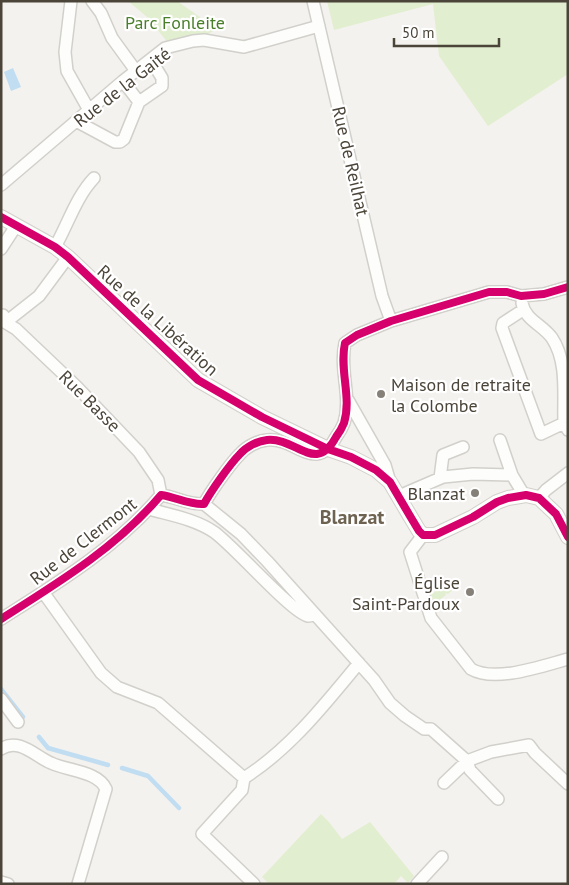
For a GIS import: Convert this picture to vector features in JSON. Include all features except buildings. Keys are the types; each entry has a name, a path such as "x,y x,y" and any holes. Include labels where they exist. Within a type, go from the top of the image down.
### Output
{"street":[{"path":"71,1 65,52 67,71 89,110"},
{"path":"92,1 101,13 112,38 136,71"},
{"name":"Rue de Reilhat","path":"313,1 382,296 391,321"},
{"name":"Rue de la Gaité","path":"1,185 123,81 165,48 204,40 244,48 319,26"},
{"path":"76,121 115,142 120,142 124,139 139,102 162,86 162,78 151,60"},
{"path":"123,81 139,102"},
{"path":"55,247 72,212 88,184 94,178"},
{"name":"Rue de la Libération","path":"1,217 68,256 198,380 262,417 328,449 351,457 390,482"},
{"path":"1,250 16,226"},
{"path":"3,318 39,296 68,256"},
{"path":"423,535 390,482 385,465 348,400 344,381 343,353 345,343 357,335 391,321 489,292 506,292 522,296 544,294 568,287"},
{"path":"522,296 524,310 552,338 560,356 563,370 566,427 541,434 502,328 503,323 524,310"},
{"name":"Rue Basse","path":"3,318 77,387 139,452 158,480 161,495"},
{"path":"348,400 344,424 328,449 323,453 310,454 283,441 266,440 250,446 240,454 204,504 241,534 374,680 390,704 424,728 430,729 467,760 470,770 498,799"},
{"path":"500,440 512,475 524,495"},
{"path":"440,478 443,455 463,447"},
{"path":"539,498 568,473"},
{"path":"399,496 440,478 473,474 512,475"},
{"name":"Rue de Clermont","path":"1,619 69,576 122,534 161,495 196,504 204,504"},
{"path":"423,535 435,536 497,502 524,495 539,498 556,514 568,537"},
{"path":"149,509 188,520 213,531 293,607 307,616 315,615"},
{"path":"423,535 410,552 431,618 471,669 478,673 503,673 527,670 568,659"},
{"path":"43,592 101,673 117,687 158,702 244,778"},
{"path":"254,884 202,834 242,790 244,778 264,766 319,711 359,663"},
{"path":"1,699 18,722"},
{"path":"1,749 12,745 32,751 50,763 94,777 103,783 106,789 78,884"},
{"path":"444,784 467,760 491,752 529,745 568,784"},
{"path":"417,884 442,858"},
{"path":"1,882 8,884"}],"green space":[{"name":"Parc Fonleite","path":"128,1 177,1 217,29 206,35 169,44 147,17"},
{"path":"327,1 568,1 568,74 488,126 439,56 433,4 334,30"},
{"path":"448,580 455,588 448,594 445,593 446,595 437,602 442,607 436,613 430,596"},
{"path":"321,814 342,839 370,822 414,876 408,883 401,876 394,884 269,884 262,877"}],"water":[{"path":"13,68 21,87 11,91 4,72"}],"waterway":[{"path":"1,689 23,717"},
{"path":"39,737 48,748 108,765"},
{"path":"122,768 148,776 179,808"}],"cycle path":[{"path":"1,217 55,247 68,257 198,380 262,417 376,470 390,482 423,535 435,535 473,517 497,502 526,495 539,498 556,514 568,537"},
{"path":"1,619 65,578 106,548 144,514 161,495 204,504 231,464 242,451 252,445 267,440 277,441 313,454 321,453 328,448 342,427 346,413 347,403 343,363 345,343 357,335 391,321 489,292 507,292 521,296 544,294 568,287"}],"place":[{"name":"Maison de retraite la Colombe","path":"381,394"},
{"name":"Blanzat","path":"475,493"},
{"name":"Église Saint-Pardoux","path":"470,592"}],"district":[{"name":"Blanzat","path":"352,517"}]}
